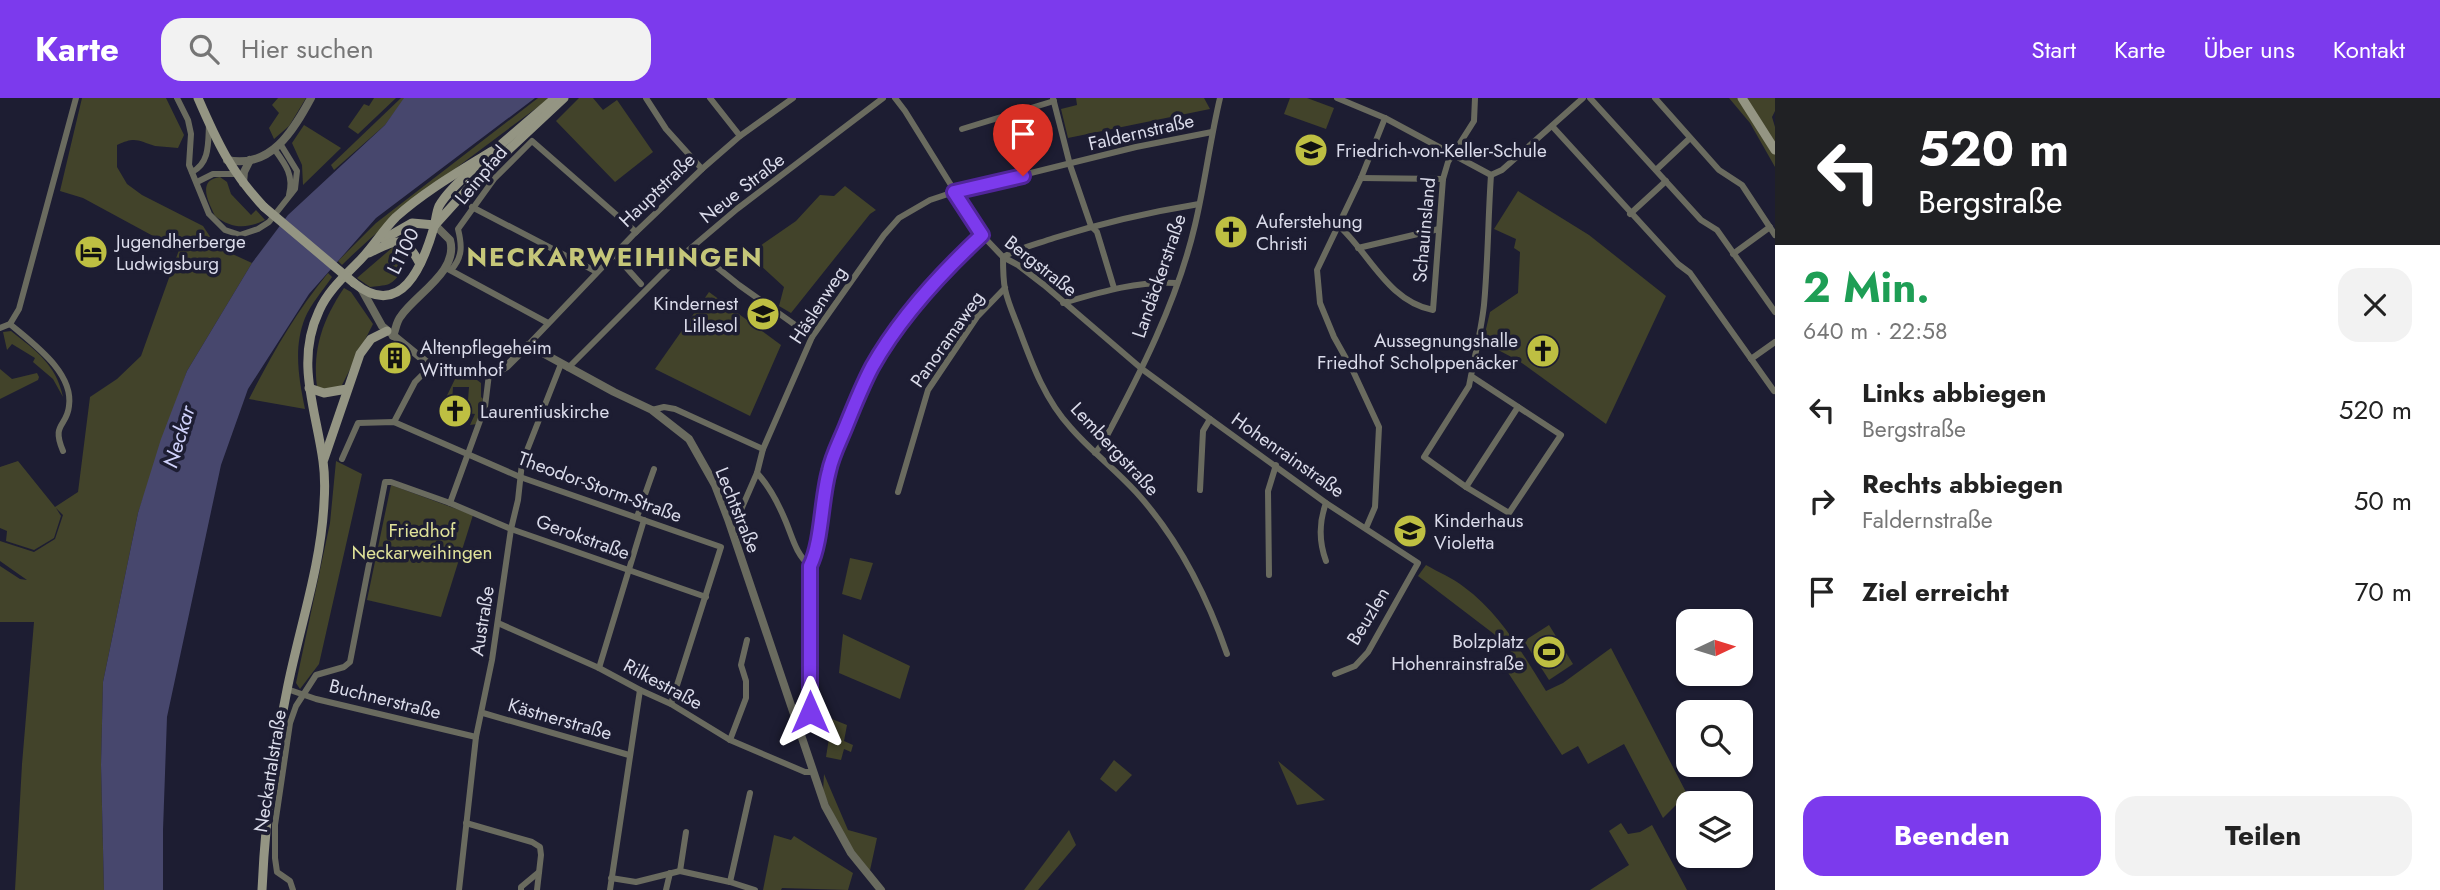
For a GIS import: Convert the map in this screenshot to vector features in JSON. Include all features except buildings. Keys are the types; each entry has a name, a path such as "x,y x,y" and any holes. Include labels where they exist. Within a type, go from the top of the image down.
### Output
{"main road":[{"path":"198,98 227,160 243,183 264,207 362,290"},
{"path":"262,890 268,803 287,689 315,568 323,514 323,460 309,388 307,347 318,313 334,288 396,218 452,176 492,151 555,98"},
{"path":"364,256 402,227 418,222 435,225 481,175 564,98"},
{"path":"1742,98 1775,150"},
{"name":"L1100","path":"362,290 377,296 400,292 407,286 420,264 439,207 492,151"},
{"path":"364,256 395,240 409,246 420,264"},
{"path":"323,460 365,346 376,335 390,333"},
{"path":"309,388 324,393 347,389"}],"street":[{"path":"0,328 10,324 19,309 76,98"},
{"path":"177,98 188,120 191,134 188,160 192,172 214,221 225,230 240,235 253,233 269,222 295,189 298,175 293,162 278,148"},
{"path":"227,160 250,160 278,148 310,98"},
{"path":"646,98 666,129 702,169"},
{"path":"710,98 740,136"},
{"name":"Hauptstraße","path":"489,374 502,370 528,345 614,254 702,169 740,136 793,98"},
{"name":"Neue Straße","path":"564,366 649,284 737,209 883,98"},
{"name":"Bergstraße","path":"895,98 982,235 1003,257 1018,265 1142,369"},
{"name":"Landäckerstraße","path":"1095,453 1142,369 1176,283 1195,227 1220,98"},
{"path":"1337,98 1385,118 1491,175"},
{"name":"Schauinsland","path":"1358,248 1394,291 1424,308 1433,310 1443,178 1452,155 1474,121 1475,98"},
{"path":"1491,175 1502,170 1583,98"},
{"path":"1590,98 1701,220 1717,230 1775,312"},
{"path":"1654,98 1723,173 1742,185 1775,235"},
{"path":"962,129 1054,100 1070,165 1091,226 1097,232 1114,288"},
{"path":"1366,528 1375,507 1378,427 1320,303 1317,270 1385,118"},
{"path":"192,172 202,166 206,159 209,124"},
{"path":"1552,126 1630,214 1690,273 1774,391"},
{"name":"Faldernstraße","path":"954,192 1136,147 1212,132"},
{"path":"1656,170 1690,138"},
{"name":"Leinpfad","path":"390,333 402,314 460,257 462,244 458,229 494,179 532,141 636,232"},
{"path":"243,183 244,172 250,160"},
{"path":"197,183 213,174 236,174"},
{"path":"1471,376 1561,435 1509,513 1424,457 1469,386 1484,306 1491,175"},
{"path":"1360,178 1443,178"},
{"path":"1630,214 1666,181"},
{"name":"Häslenweg","path":"740,512 757,473 763,449 812,337 899,218 930,200 954,192"},
{"path":"1003,257 1091,226 1199,204"},
{"path":"472,207 597,272"},
{"path":"1337,224 1358,248 1438,229"},
{"path":"435,225 445,234 452,248 446,270 548,323"},
{"path":"1733,254 1770,228"},
{"path":"810,712 810,566 816,554 829,469 872,368 921,297 982,235"},
{"path":"693,248 812,337"},
{"path":"614,254 641,284"},
{"name":"Lembergstraße","path":"1003,257 1005,288 1032,365 1052,405 1071,429 1135,492 1178,552 1211,611 1227,654"},
{"path":"1063,303 1114,288 1176,283"},
{"name":"Panoramaweg","path":"898,492 928,390 977,317 1005,288"},
{"path":"362,290 377,319 431,366 457,372 489,374 485,407 450,503"},
{"path":"10,324 59,370 69,390 70,408 58,428 58,440 63,451"},
{"path":"1751,359 1775,342"},
{"name":"Lechtstraße","path":"528,345 652,410 689,439 715,485 825,806 842,840 861,869 881,890"},
{"path":"342,459 358,423 394,422 415,382 431,366"},
{"name":"Austraße","path":"459,890 476,737 483,713 498,624 522,463 564,366"},
{"name":"Hohenrainstraße","path":"1142,369 1326,503 1418,563"},
{"path":"652,410 664,407 675,409 763,449"},
{"path":"1466,487 1518,407"},
{"path":"1200,490 1203,431 1210,419"},
{"name":"Theodor-Storm-Straße","path":"394,422 520,477 722,547 706,597"},
{"path":"1269,575 1268,491 1276,465"},
{"path":"599,668 654,469"},
{"path":"757,473 766,483 781,511 800,557 810,566"},
{"name":"Gerokstraße","path":"303,694 316,675 344,667 349,662 385,482 450,503 511,528 706,597"},
{"path":"1325,562 1320,518 1326,503"},
{"name":"Beuzlen","path":"1335,674 1354,666 1368,652 1418,563"},
{"path":"671,704 706,597"},
{"name":"Rilkestraße","path":"498,624 599,668 671,704 730,740 805,772 813,772"},
{"path":"730,740 746,698 746,681 741,665 747,640"},
{"name":"Buchnerstraße","path":"287,689 476,737"},
{"path":"610,890 640,690"},
{"name":"Neckartalstraße","path":"293,890 290,881 277,872 274,839 290,723 303,694"},
{"name":"Kästnerstraße","path":"483,713 629,755"},
{"path":"723,890 728,881 750,793"},
{"path":"466,823 532,842 540,847 537,890"},
{"path":"680,871 686,832"},
{"path":"611,878 636,883 680,871 755,890"},
{"path":"521,890 521,887 539,872"},
{"path":"666,890 670,873"}],"green space":[{"path":"82,98 166,98 184,135 178,148 155,146 137,140 123,142 117,145 117,167 127,184 142,195 203,226 215,244 252,263 187,371 138,513 103,682 101,765 104,890 15,890 34,622 0,622 0,566 20,579 27,580 0,561 0,541 34,552 55,539 63,515 56,508 61,516 54,538 34,550 6,541 7,531 0,528 0,467 18,461 55,507 78,492 90,397 117,379 141,356 179,250 83,198 60,191"},
{"path":"278,98 306,98 289,126 274,139 269,128 279,113 272,105"},
{"path":"374,98 396,98 358,134 348,127 364,104 369,106"},
{"path":"401,98 405,98 385,125 334,170 331,165"},
{"path":"538,98 550,98 417,198 342,265 338,261 376,223"},
{"path":"579,98 593,98 603,110 617,100 653,152 615,182 556,121"},
{"path":"1076,98 1204,98 1210,109 1068,138 1061,109 1077,105"},
{"path":"1290,98 1307,98 1334,108 1326,129 1284,114"},
{"path":"1729,98 1775,98 1772,117 1775,127 1775,167 1750,123"},
{"path":"304,125 341,148 303,185 302,165 292,143"},
{"path":"220,177 227,182 231,194 251,215 256,210 265,220 240,226 215,216 206,187 213,179"},
{"path":"845,186 876,210 791,313 779,306 784,287 760,265 763,256 760,246 796,221 820,195 834,196"},
{"path":"1518,191 1589,235 1666,296 1606,424 1519,361 1483,342 1490,312 1518,293 1520,252 1514,248 1516,239 1494,229"},
{"path":"393,247 404,247 405,257 401,273 394,281 387,285 370,287 357,278"},
{"path":"328,273 332,277 314,302 301,329 299,375 305,409 249,399 285,334"},
{"path":"344,288 351,292 373,324 341,387 324,389 317,387 318,347 330,311"},
{"path":"709,292 781,345 750,416 655,369"},
{"path":"11,331 37,352 50,367 63,397 53,379 33,362 35,358 12,344 7,350 3,332"},
{"path":"0,369 12,379 37,373 39,377 38,380 0,399"},
{"path":"455,379 477,380 481,383 483,399 477,424 470,425 475,414 467,413 469,387 453,387 452,402 446,405 444,415 438,414"},
{"path":"336,461 362,474 319,664 300,689 296,683 330,523"},
{"name":"Friedhof Neckarweihingen","path":"391,485 473,515 441,617 367,600"},
{"path":"850,558 873,563 861,600 842,594"},
{"path":"1426,565 1460,584 1477,598 1510,635 1546,691 1563,683 1611,648 1685,791 1676,791 1676,805 1663,818 1624,744 1588,764 1578,746 1562,755 1507,671 1512,653 1494,634 1418,576"},
{"name":"Bolzplatz Hohenrainstraße","path":"1549,625 1573,664 1549,680 1524,641"},
{"path":"843,634 910,666 900,699 839,673"},
{"path":"832,719 847,725 844,741 853,745 851,752 844,749 841,760 826,757"},
{"path":"1114,760 1132,775 1116,792 1100,779"},
{"path":"1278,761 1325,800 1297,805"},
{"path":"824,774 848,830 877,838 869,875 845,839 823,792"},
{"path":"1621,823 1628,834 1640,832 1652,825 1687,890 1590,890 1629,865 1609,831"},
{"path":"1069,830 1076,845 1038,890 1024,890"},
{"path":"774,835 791,840 794,836 853,873 848,890 763,890"}],"water":[{"name":"Neckar","path":"404,98 535,98 376,218 309,294 248,389 221,465 167,717 163,890 104,890 101,765 103,682 138,513 161,439 187,371 252,263 288,215 385,125"}],"place":[{"name":"Friedrich-von-Keller-Schule","path":"1311,150"},
{"name":"Auferstehung Christi","path":"1231,232"},
{"name":"Jugendherberge Ludwigsburg","path":"91,252"},
{"name":"Kindernest Lillesol","path":"763,314"},
{"name":"Aussegnungshalle Friedhof Scholppenäcker","path":"1543,351"},
{"name":"Altenpflegeheim Wittumhof","path":"395,358"},
{"name":"Laurentiuskirche","path":"455,411"},
{"name":"Kinderhaus Violetta","path":"1410,531"},
{"name":"Bolzplatz Hohenrainstraße","path":"1549,652"}],"district":[{"name":"NECKARWEIHINGEN","path":"615,257"}],"route":[{"path":"810,712 810,566 816,554 829,469 856,401 885,346 921,297 982,235 954,192 1023,176"}]}
